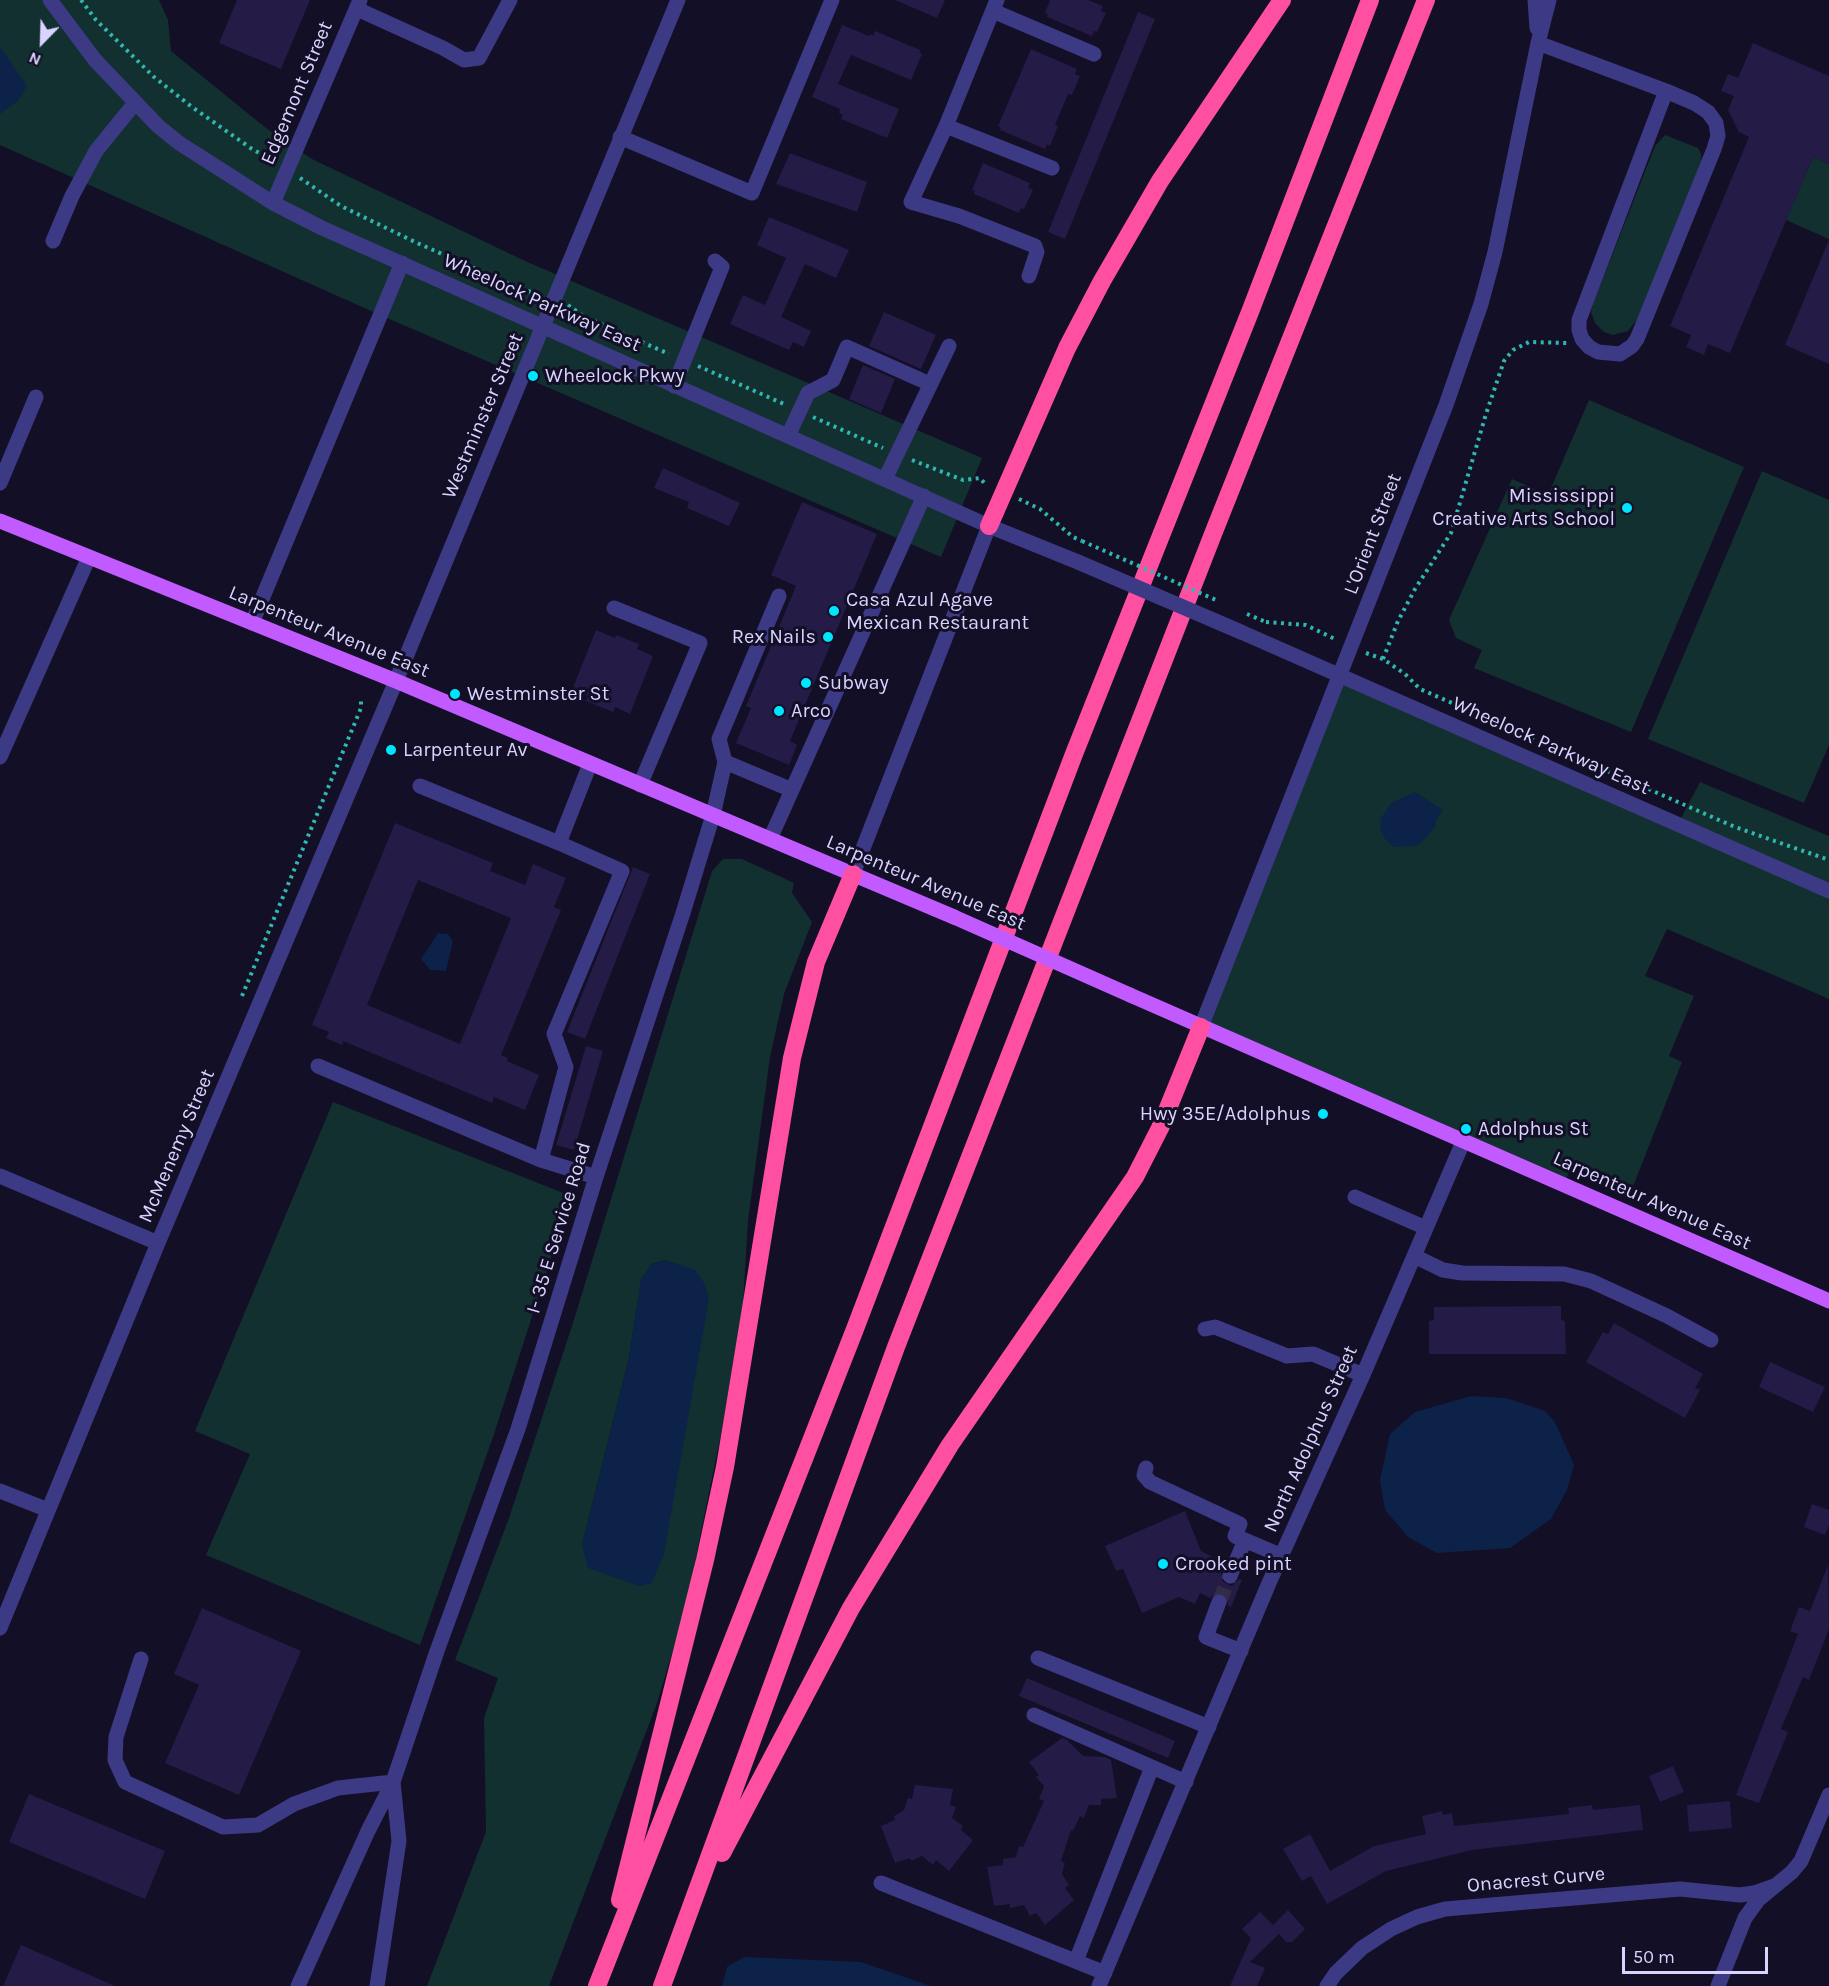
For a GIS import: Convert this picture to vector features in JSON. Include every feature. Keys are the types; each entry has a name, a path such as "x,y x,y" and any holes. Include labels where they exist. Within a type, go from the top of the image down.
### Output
{"highway":[{"path":"989,526 1067,348 1102,281 1160,181 1282,0"},
{"path":"600,1978 859,1318 1074,754 1254,301 1370,0"},
{"path":"662,1986 900,1336 1209,545 1426,0"},
{"path":"600,1978 705,1560 725,1467 792,1058 816,962 853,874"},
{"path":"687,1922 851,1608 950,1445 1135,1177 1160,1128 1201,1027"}],"main road":[{"name":"Larpenteur Avenue East","path":"0,521 396,681 853,874 1829,1301"}],"street":[{"name":"Wheelock Parkway East","path":"50,0 95,60 135,103 179,143 273,203 322,228 989,526 1076,561 1829,891"},
{"path":"358,4 464,60 479,58 510,0"},
{"name":"Westminster Street","path":"396,681 678,0"},
{"path":"620,137 752,193 832,0"},
{"name":"L'Orient Street","path":"1535,0 1538,43"},
{"name":"L'Orient Street","path":"1201,1027 1446,405 1481,304 1506,201 1549,0"},
{"name":"Edgemont Street","path":"273,203 358,4"},
{"path":"1029,276 1037,252 1035,246 959,216 912,202 946,126 995,5 1094,54"},
{"path":"1538,43 1666,91 1694,103 1708,112 1716,123 1718,136 1643,326 1632,346 1620,354 1598,352 1582,339 1579,320 1666,91"},
{"path":"53,241 72,196 96,151 135,103"},
{"path":"946,126 1052,168"},
{"path":"674,386 722,267 715,261"},
{"path":"252,623 402,263"},
{"path":"885,479 949,346"},
{"path":"788,436 808,393 833,380 847,347 930,384"},
{"path":"0,483 36,397"},
{"path":"770,839 924,496"},
{"path":"853,874 989,526"},
{"path":"0,757 89,557"},
{"name":"I- 35 E Service Road","path":"298,1986 368,1830 393,1782 437,1651 518,1430 596,1177 713,815 725,762 719,739 779,596"},
{"path":"614,608 700,643 640,785"},
{"name":"McMenemy Street","path":"0,1628 158,1243 396,681"},
{"path":"725,762 792,790"},
{"path":"559,843 590,764"},
{"path":"420,786 622,871 554,1034 566,1067 541,1160"},
{"path":"318,1066 541,1160 596,1177"},
{"name":"North Adolphus Street","path":"1102,1979 1241,1651 1463,1142"},
{"path":"0,1176 158,1243"},
{"path":"1355,1197 1426,1228"},
{"path":"1414,1256 1443,1270 1564,1274 1591,1281 1667,1316 1711,1340"},
{"path":"1205,1329 1215,1327 1287,1356 1313,1354 1363,1375"},
{"path":"1146,1468 1144,1475 1150,1482 1239,1524 1234,1536 1282,1556"},
{"path":"0,1491 48,1510"},
{"path":"1230,1576 1245,1540"},
{"path":"1220,1602 1206,1637 1241,1651"},
{"path":"1038,1658 1209,1727"},
{"path":"141,1659 116,1737 115,1760 125,1782 223,1827 258,1825 294,1804 338,1788 393,1782 399,1841 377,1986"},
{"path":"1034,1715 1185,1782"},
{"path":"1076,1961 1152,1767"},
{"path":"1718,1986 1745,1918 1758,1900 1792,1872 1801,1861 1829,1795"},
{"path":"881,1883 1076,1961 1102,1979"},
{"name":"Onacrest Curve","path":"1327,1986 1336,1973 1362,1948 1391,1929 1418,1917 1445,1909 1680,1889 1740,1895 1774,1886"}],"path":[{"path":"81,0 96,20 154,77 192,107 270,158"},
{"path":"316,188 341,206 415,242 521,289 536,293"},
{"path":"570,306 583,316 897,454 963,480 980,478 986,486"},
{"path":"1582,339 1558,344 1542,341 1529,342 1513,350 1504,361 1451,533 1415,589 1398,621 1383,659 1405,674 1420,689 1736,827 1829,860"},
{"path":"1027,503 1040,509 1073,537 1222,603"},
{"path":"1244,613 1266,622 1306,625 1324,633"}],"green space":[{"path":"0,0 159,0 168,20 171,51 266,128 312,159 525,261 982,458 941,557 380,315 0,145"},
{"path":"1665,135 1698,148 1701,162 1639,317 1628,331 1613,335 1604,332 1595,323 1591,312 1593,304 1655,146"},
{"path":"1813,157 1829,164 1829,239 1786,220"},
{"path":"1589,400 1744,467 1631,732 1474,668 1482,650 1456,638 1449,620 1512,479 1548,495"},
{"path":"1762,471 1829,500 1829,745 1804,803 1648,739"},
{"path":"1340,676 1678,824 1700,782 1829,836 1829,999 1667,929 1645,976 1694,996 1669,1056 1682,1062 1632,1189 1573,1163 1563,1186 1201,1027"},
{"path":"723,859 742,859 794,883 792,893 812,922 784,994 770,1057 748,1221 743,1305 722,1429 685,1610 657,1703 549,1986 427,1986 486,1832 484,1718 498,1678 455,1660 509,1518 572,1326 712,871","holes":["666,1260 582,1545 629,1358 641,1280 652,1264"]},
{"path":"333,1102 571,1196 494,1434 420,1645 206,1555 250,1454 195,1431"}],"water":[{"path":"0,46 27,86 18,101 0,114"},
{"path":"1415,792 1443,810 1436,820 1435,827 1421,843 1415,846 1393,847 1385,839 1380,829 1381,818 1391,803"},
{"path":"438,933 448,934 453,941 446,971 430,970 421,959"},
{"path":"666,1260 695,1270 705,1284 709,1299 664,1554 652,1583 639,1586 588,1568 582,1545 629,1358 641,1279 652,1264"},
{"path":"1471,1396 1506,1398 1545,1411 1555,1422 1574,1465 1567,1490 1551,1519 1510,1548 1437,1553 1408,1537 1385,1510 1380,1480 1390,1434 1415,1412"},
{"path":"744,1957 861,1962 931,1986 722,1986 727,1967"}],"building":[{"path":"237,0 310,0 281,69 219,43"},
{"path":"895,0 945,0 937,18"},
{"path":"1050,0 1088,0 1103,6 1101,11 1106,13 1097,32 1094,31 1092,36 1047,17 1048,14 1045,13"},
{"path":"1138,12 1155,19 1065,239 1048,232"},
{"path":"842,25 869,36 870,34 873,36 875,31 920,50 922,54 911,80 851,55 838,84 899,109 887,138 841,119 843,115 839,113 840,109 812,97"},
{"path":"1753,43 1829,76 1829,164 1813,157 1730,353 1708,344 1704,355 1686,347 1691,335 1670,326 1749,137 1739,132 1728,110 1734,96 1721,91 1728,74 1738,78"},
{"path":"1031,49 1077,69 1075,74 1080,76 1072,95 1068,94 1055,125 1058,126 1050,146 1047,144 1045,149 1000,130 998,126"},
{"path":"790,153 867,182 857,212 776,184"},
{"path":"983,163 1030,183 1028,188 1033,190 1024,209 1021,208 1019,213 974,194 975,191 972,190"},
{"path":"769,217 849,250 836,278 805,264 781,317 811,331 804,347 793,342 789,350 730,324 743,295 765,305 786,258 757,245"},
{"path":"1829,240 1829,364 1785,345"},
{"path":"884,312 936,335 921,369 869,346"},
{"path":"863,365 895,379 881,413 849,399"},
{"path":"663,468 740,503 729,526 687,508 689,502 654,488"},
{"path":"802,502 877,534 790,741 797,745 789,765 736,743 751,708 746,706 796,586 771,575"},
{"path":"596,630 639,644 637,649 653,656 630,714 615,707 613,712 586,701 588,696 572,690"},
{"path":"395,823 493,863 490,871 525,885 533,864 566,878 554,907 561,910 501,1055 508,1058 507,1061 539,1075 525,1110 494,1097 492,1103 343,1041 342,1045 326,1038 329,1032 312,1025","holes":["418,880 511,918 460,1044 367,1005"]},
{"path":"633,867 650,874 585,1039 567,1032"},
{"path":"586,1046 603,1051 574,1150 556,1145"},
{"path":"1561,1306 1561,1320 1565,1321 1566,1354 1429,1354 1429,1321 1434,1320 1434,1307"},
{"path":"1614,1323 1703,1374 1695,1388 1700,1390 1685,1418 1586,1362 1603,1332 1608,1334"},
{"path":"1770,1362 1825,1387 1813,1412 1759,1387"},
{"path":"1812,1504 1829,1510 1829,1525 1825,1535 1804,1527"},
{"name":"Crooked pint","path":"1185,1511 1201,1551 1216,1559 1212,1569 1221,1572 1223,1582 1231,1586 1239,1579 1242,1580 1231,1607 1228,1606 1228,1600 1223,1593 1217,1593 1210,1598 1200,1593 1195,1604 1179,1597 1142,1613 1123,1569 1116,1571 1105,1546"},
{"path":"1828,1565 1829,1629 1809,1680 1803,1677 1781,1729 1788,1732 1759,1803 1736,1795 1798,1634 1790,1631 1799,1607 1810,1611"},
{"path":"202,1608 301,1651 239,1795 165,1763 199,1685 174,1674"},
{"path":"1027,1678 1175,1741 1168,1758 1019,1696"},
{"path":"1062,1738 1083,1756 1105,1757 1111,1760 1117,1798 1101,1799 1101,1805 1089,1805 1084,1818 1080,1816 1073,1831 1071,1830 1061,1861 1065,1863 1062,1874 1069,1885 1065,1888 1074,1900 1045,1925 1036,1913 1030,1916 1024,1905 1010,1908 1010,1904 994,1906 987,1867 1003,1865 1003,1859 1016,1857 1019,1846 1023,1847 1044,1801 1039,1799 1044,1786 1036,1777 1039,1775 1029,1762"},
{"path":"1673,1766 1684,1792 1660,1802 1649,1776"},
{"path":"915,1785 953,1789 950,1805 956,1807 952,1818 963,1826 961,1830 973,1840 949,1871 936,1860 933,1865 922,1856 911,1861 910,1858 895,1863 881,1826 895,1820 894,1816 904,1810 908,1798 912,1799"},
{"path":"29,1794 165,1851 145,1899 9,1842"},
{"path":"1730,1801 1732,1828 1689,1832 1687,1805"},
{"path":"1592,1805 1593,1810 1640,1805 1643,1830 1472,1850 1386,1871 1327,1904 1311,1876 1302,1881 1283,1849 1310,1834 1330,1871 1374,1846 1426,1834 1422,1816 1442,1811 1443,1815 1452,1813 1454,1826 1569,1814 1568,1808"},
{"path":"1288,1910 1305,1929 1292,1942 1286,1942 1279,1934 1250,1962 1265,1968 1257,1986 1230,1986 1251,1938 1242,1929 1260,1912 1273,1925"},
{"path":"21,1945 115,1986 3,1986"}],"tunnel":[{"path":"1219,1602 1230,1576"}],"place":[{"name":"Wheelock Pkwy","path":"533,376"},
{"name":"Mississippi Creative Arts School","path":"1627,508"},
{"name":"Casa Azul Agave Mexican Restaurant","path":"834,611"},
{"name":"Rex Nails","path":"828,637"},
{"name":"Subway","path":"806,683"},
{"name":"Westminster St","path":"455,694"},
{"name":"Arco","path":"779,711"},
{"name":"Larpenteur Av","path":"391,750"},
{"name":"Hwy 35E/Adolphus","path":"1323,1114"},
{"name":"Adolphus St","path":"1466,1129"},
{"name":"Crooked pint","path":"1163,1564"}]}
